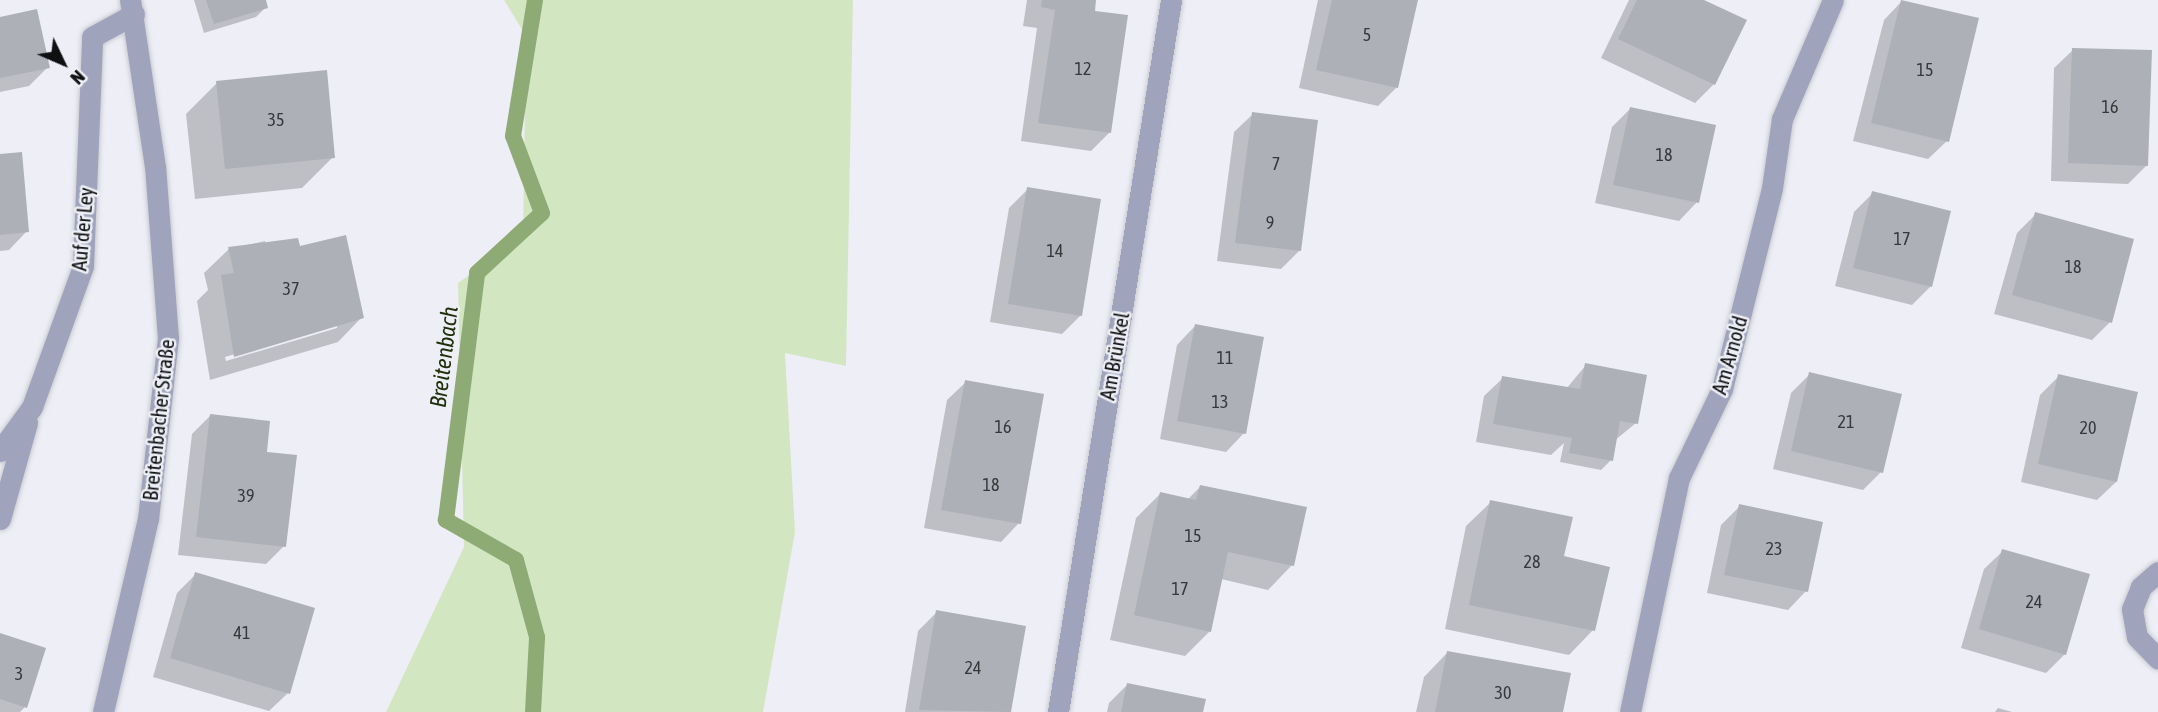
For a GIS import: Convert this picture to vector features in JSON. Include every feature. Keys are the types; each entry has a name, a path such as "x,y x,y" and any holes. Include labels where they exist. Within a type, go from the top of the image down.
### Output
{"street":[{"name":"Am Brünkel","path":"1058,712 1171,0"},
{"name":"Am Arnold","path":"1630,712 1679,478 1722,389 1772,188 1782,119 1833,0"},
{"name":"Auf der Ley","path":"0,451 32,407 83,266 92,37 132,7"},
{"name":"Breitenbacher Straße","path":"103,712 148,519 168,338 155,167 132,7"},
{"path":"0,519 32,407"},
{"path":"2158,572 2141,587 2132,610 2137,637 2158,659"}],"green space":[{"path":"504,0 853,0 846,366 785,353 795,532 763,712 386,712 464,547 458,283 523,237 526,36"}],"building":[{"path":"206,0 266,0 268,8 214,24"},
{"path":"1042,0 1096,0 1095,11 1128,15 1111,133 1038,123 1055,10 1041,7"},
{"path":"1332,0 1418,0 1398,88 1316,70"},
{"path":"1637,0 1704,0 1747,20 1715,85 1618,39"},
{"path":"1901,0 1979,18 1949,142 1871,123"},
{"path":"37,9 50,68 0,78 0,17"},
{"path":"2072,48 2152,50 2148,166 2068,163"},
{"path":"327,70 335,158 225,169 216,81"},
{"path":"1630,107 1716,125 1699,203 1613,185"},
{"path":"1252,112 1318,120 1301,251 1235,243"},
{"path":"22,152 29,232 0,235 0,154"},
{"path":"1027,187 1101,199 1082,316 1008,304"},
{"path":"1872,191 1951,211 1932,287 1853,268"},
{"path":"2035,212 2134,239 2112,323 2012,295"},
{"path":"346,235 364,318 234,357 221,275 234,273 228,247 298,238 300,246"},
{"path":"1195,324 1264,337 1246,434 1177,421"},
{"path":"1585,363 1647,375 1638,424 1620,421 1613,461 1569,453 1572,438 1493,424 1502,376 1580,389"},
{"path":"1809,372 1902,394 1883,473 1791,451"},
{"path":"2058,374 2138,392 2117,482 2038,464"},
{"path":"965,380 1044,394 1021,524 941,510"},
{"path":"210,414 270,421 267,452 297,455 286,547 196,537"},
{"path":"1200,485 1307,507 1294,566 1228,552 1211,632 1134,615 1160,492 1196,500"},
{"path":"1490,500 1573,517 1564,556 1610,567 1595,631 1469,605"},
{"path":"1739,504 1823,522 1808,592 1724,575"},
{"path":"2002,549 2090,574 2066,655 1979,629"},
{"path":"195,572 315,608 290,694 170,658"},
{"path":"936,610 1026,626 1011,712 919,710"},
{"path":"0,633 46,648 27,708 0,699"},
{"path":"1447,651 1571,673 1563,712 1435,712"},
{"path":"1127,683 1206,699 1203,712 1121,712"}],"waterway":[{"name":"Breitenbach","path":"533,712 537,637 516,560 446,520 477,273 542,213 513,136 535,0"}]}
